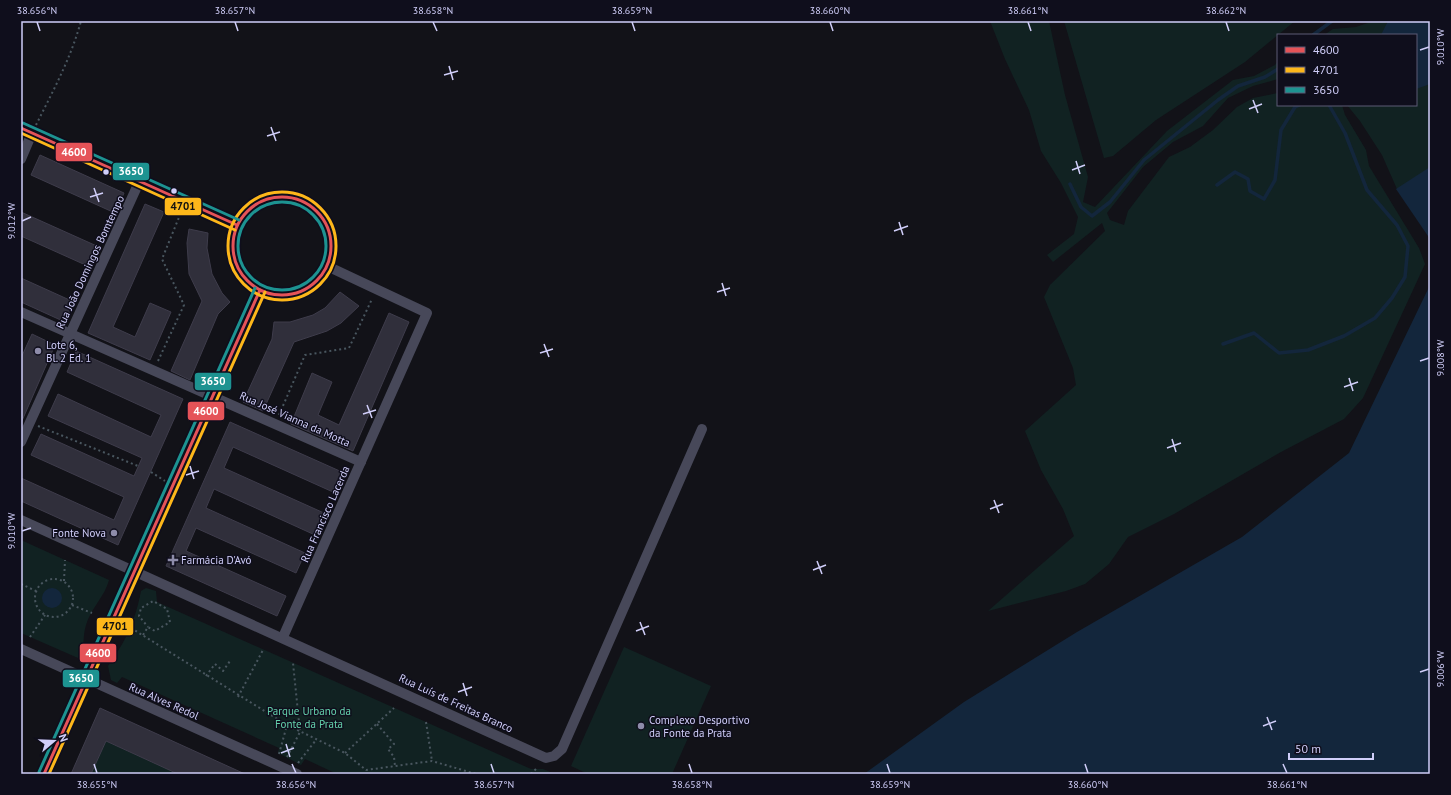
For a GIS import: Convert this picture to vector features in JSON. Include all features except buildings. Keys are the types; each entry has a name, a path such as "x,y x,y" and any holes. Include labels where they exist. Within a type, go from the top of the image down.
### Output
{"street":[{"path":"21,128 237,224"},
{"path":"21,159 32,133"},
{"name":"Rua João Domingos Bomtempo","path":"21,442 140,180"},
{"path":"277,196 294,198 310,205 322,217 330,232 332,249 328,266 319,279 306,289 291,295 275,295 260,290 247,281 238,269 233,254 233,239 237,224 252,207 261,201 277,196"},
{"path":"328,266 377,290"},
{"path":"44,774 260,290"},
{"name":"Rua Francisco Lacerda","path":"283,637 427,313 377,290"},
{"name":"Rua José Vianna da Motta","path":"21,312 276,423 361,462"},
{"name":"Rua Luís de Freitas Branco","path":"21,520 283,637 546,758 554,756 562,749 702,429"},
{"name":"Rua Alves Redol","path":"21,649 280,771 297,774"}],"path":[{"path":"32,133 62,75 75,42 81,21"},
{"path":"154,370 184,305 162,259 185,201"},
{"path":"276,423 305,355 349,348 377,290"},
{"path":"29,423 138,466"},
{"path":"151,472 172,485"},
{"path":"64,581 66,560"},
{"path":"58,579 64,581 72,592 72,604 64,615 58,617 45,615 37,607 35,600 36,591 46,580 58,579"},
{"path":"21,584 36,591"},
{"path":"153,601 167,609 170,622 155,631 148,627 138,616 141,608 153,601"},
{"path":"72,604 92,613"},
{"path":"30,636 45,615"},
{"path":"142,635 148,627"},
{"path":"131,628 238,697 287,726 345,753 366,770 432,761 476,774"},
{"path":"238,697 263,650"},
{"path":"206,676 215,664 223,671 230,661"},
{"path":"287,757 300,732 293,663"},
{"path":"345,753 394,708"},
{"path":"426,722 432,761"},
{"path":"377,724 394,744 388,749 394,757 396,766"},
{"path":"279,754 287,726"},
{"path":"298,763 316,740"},
{"path":"531,774 536,769"}],"green space":[{"path":"990,21 1049,21 1065,95 1088,177 1083,202 1095,207 1167,131 1233,80 1254,76 1275,65 1277,62 1277,79 1253,86 1228,98 1203,126 1173,142 1143,167 1107,213 1110,220 1124,225 1128,211 1169,157 1190,147 1213,130 1237,107 1253,98 1277,93 1277,106 1342,106 1345,115 1366,150 1369,166 1419,248 1425,264 1363,398 1344,419 1281,452 1174,514 1128,537 1109,564 1085,584 1066,591 988,611 1074,536 1063,509 1041,470 1025,431 1076,385 1073,368 1044,297 1050,285 1105,231 1102,223 1053,262 1047,255 1074,234 1078,217 1061,183 1041,151 1029,110 1005,59"},
{"path":"1064,21 1295,21 1279,34 1277,34 1277,36 1245,62 1156,120 1113,156 1104,158"},
{"path":"1374,21 1385,21 1387,24 1430,21 1430,237 1397,189 1382,155 1360,121 1348,106 1417,106 1417,34 1326,34 1333,29 1356,27"},
{"path":"21,540 109,580 88,619 82,649 78,658 21,633"},
{"name":"Parque Urbano da Fonte da Prata","path":"146,588 156,591 157,602 531,769 543,769 555,774 337,774 305,759 301,765 278,753 279,748 122,677 117,683 111,680 108,666 129,631 136,612 141,591"},
{"name":"Complexo Desportivo da Fonte da Prata","path":"624,647 711,686 672,774 588,774 571,766"},
{"path":"106,741 178,774 91,774"}],"water":[{"path":"1388,21 1430,21 1430,84 1417,89 1417,34 1382,34"},
{"path":"1430,167 1430,239 1396,189"},
{"path":"1430,285 1430,774 864,774 964,702 1077,632 1242,537 1349,453"},
{"path":"52,588 59,591 62,598 59,605 52,608 45,605 42,598 45,591"}],"waterway":[{"path":"1314,34 1332,21"},
{"path":"1070,184 1081,207 1092,216 1110,202 1144,160 1218,100 1238,86 1265,77 1277,70"},
{"path":"1217,185 1235,172 1248,179 1250,191 1264,199 1275,180 1281,130 1295,107 1298,106"},
{"path":"1223,344 1254,333 1279,353 1308,350 1344,336 1375,318 1392,298 1405,277 1408,246 1397,225 1367,190 1345,133 1330,106"}],"transit line":[{"name":"3650","path":"23,123 239,220"},
{"name":"4600","path":"21,128 237,225"},
{"name":"4701","path":"21,133 235,230"},
{"name":"4701","path":"282,192 303,196 320,208 332,225 336,246 332,267 320,284 303,296 282,300 261,296 244,284 232,267 228,246 232,225 244,208 261,196 282,192"},
{"name":"4600","path":"282,197 301,201 317,211 327,227 331,246 327,265 317,281 301,291 282,295 263,291 247,281 237,265 233,246 237,227 247,211 263,201 282,197"},
{"name":"3650","path":"282,202 299,205 307,209 319,221 323,229 326,246 323,263 319,271 307,283 299,287 282,290 265,287 257,283 245,271 241,263 238,246 241,229 245,221 257,209 265,205 282,202"},
{"name":"3650","path":"39,772 255,288"},
{"name":"4600","path":"44,774 260,290"},
{"name":"4701","path":"49,774 265,292"}],"place":[{"name":"Lote 6, Bl. 2 Ed. 1","path":"38,351"},
{"name":"Fonte Nova","path":"114,533"},
{"name":"Farmácia D'Avó","path":"173,560"},
{"name":"Complexo Desportivo da Fonte da Prata","path":"641,726"}]}
